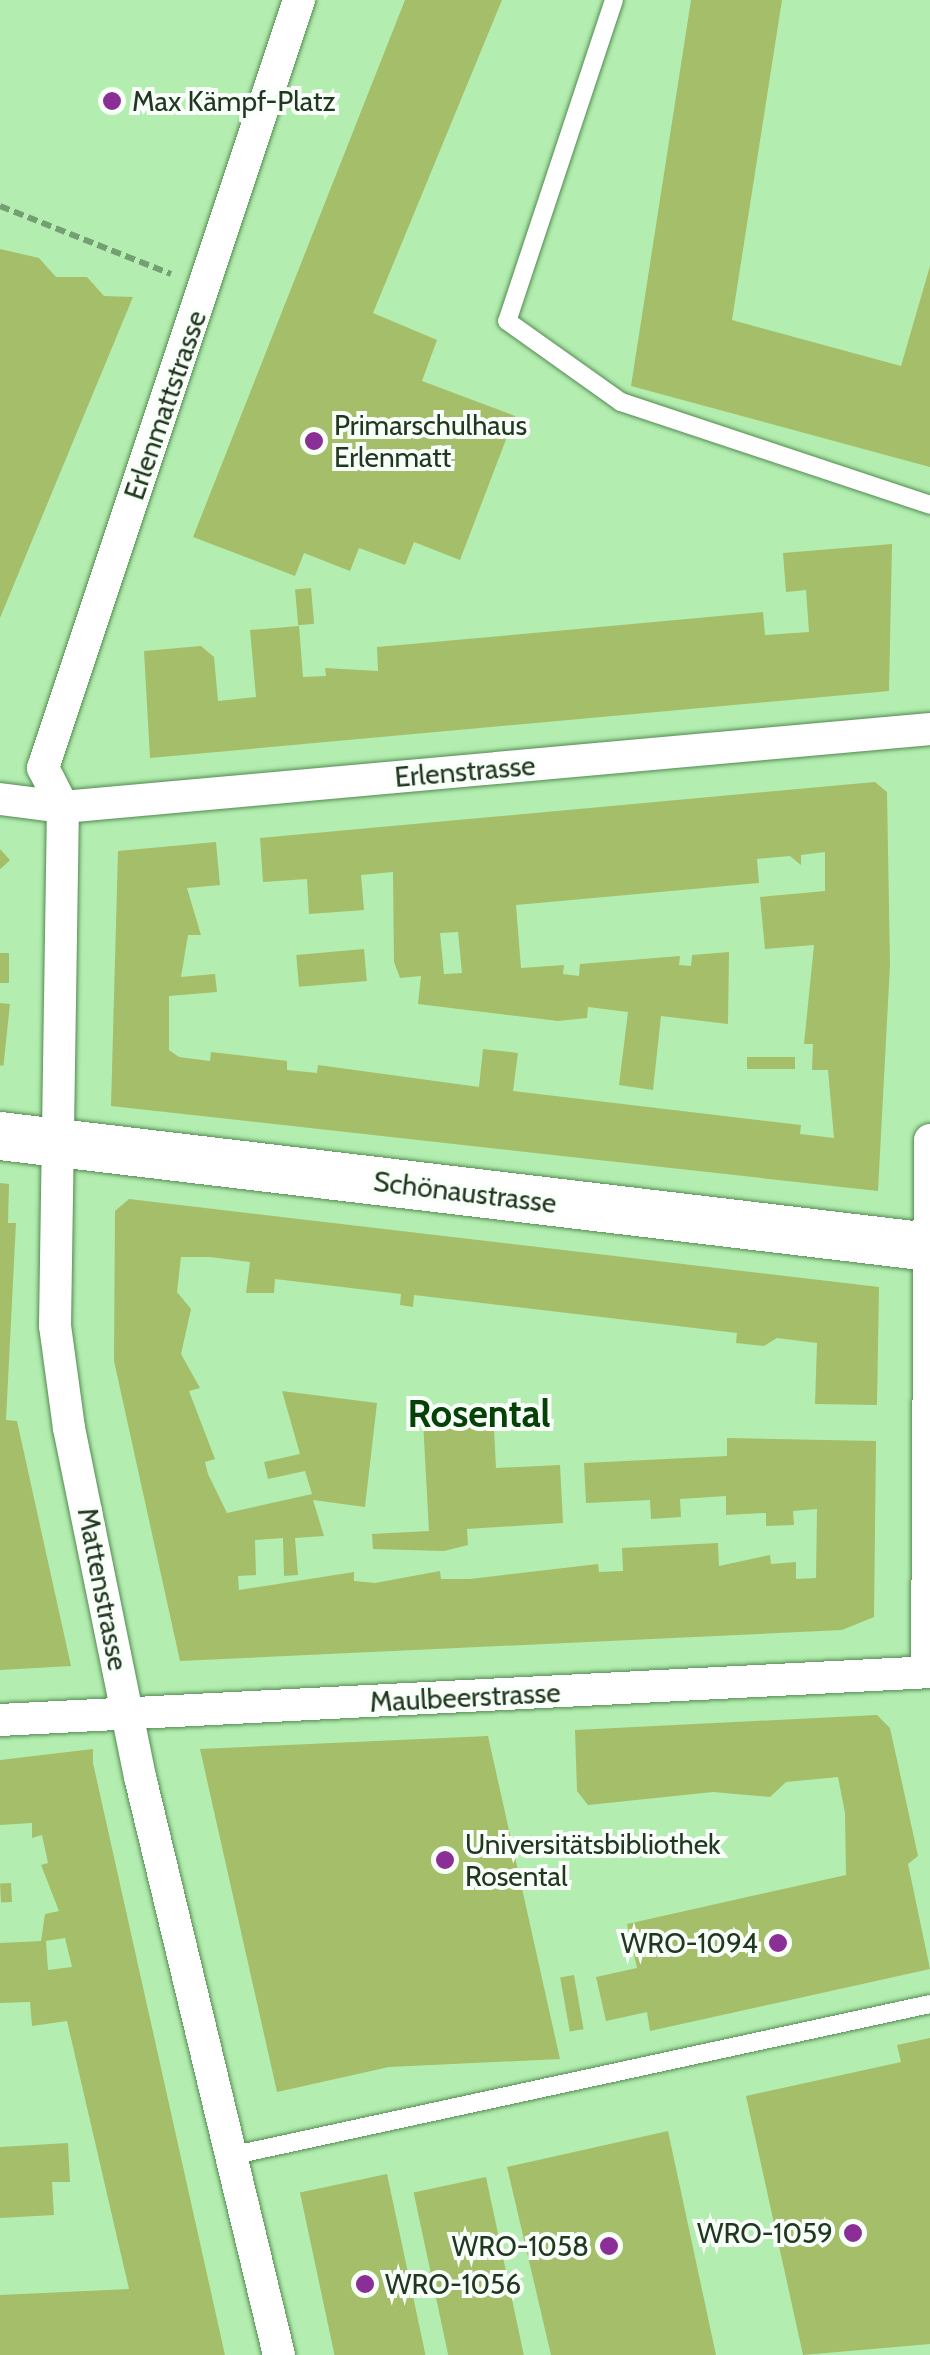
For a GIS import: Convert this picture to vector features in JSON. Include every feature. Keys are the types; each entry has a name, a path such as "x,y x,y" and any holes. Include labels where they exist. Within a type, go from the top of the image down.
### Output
{"street":[{"name":"Erlenmattstrasse","path":"63,807 43,768 299,0"},
{"name":"Erlenstrasse","path":"0,799 63,807 930,729"},
{"name":"Mattenstrasse","path":"63,807 62,1144 55,1326 129,1714 279,2355"},
{"name":"Schönaustrasse","path":"0,1136 929,1247"},
{"path":"929,1678 930,1140"},
{"name":"Maulbeerstrasse","path":"0,1720 929,1678"}],"lane":[{"path":"614,0 507,321 620,402 908,493 930,505"},
{"path":"230,2156 930,2004"}],"path":[{"path":"0,206 205,287"}],"building":[{"path":"405,0 502,0 373,313 437,340 422,381 515,416 460,560 414,542 405,565 359,548 350,571 304,553 295,576 193,537"},
{"path":"691,0 782,0 732,320 901,366 930,266 930,467 631,386"},
{"path":"0,249 39,258 56,277 87,277 104,296 133,297 0,618"},
{"path":"892,544 889,691 150,758 144,651 201,646 214,657 218,701 256,697 250,630 299,626 303,677 326,676 325,668 378,671 377,647 763,612 765,635 809,632 806,590 786,592 783,553"},
{"path":"311,588 314,624 298,625 295,589"},
{"path":"875,782 887,792 890,965 878,1191 111,1106 118,851 216,842 220,885 187,888 201,935 188,935 181,977 215,974 217,992 169,996 169,1050 179,1057 210,1061 211,1052 287,1061 287,1070 317,1073 318,1065 479,1087 483,1049 518,1053 513,1091 801,1125 800,1134 834,1138 828,1070 812,1070 813,1044 804,1044 814,945 765,949 760,897 825,891 825,852 801,855 801,865 790,856 757,859 759,883 516,905 521,968 564,965 563,974 579,976 580,964 680,956 679,965 691,966 692,955 729,952 728,1024 661,1016 653,1090 619,1085 628,1012 588,1007 587,1018 558,1021 418,1004 421,976 400,978 394,962 393,872 361,875 364,910 309,914 307,879 263,882 260,838","holes":["458,932 462,973 444,974 440,933"]},
{"path":"0,849 10,860 0,869"},
{"path":"364,949 367,981 299,987 296,955"},
{"path":"0,953 9,953 9,983 0,983"},
{"path":"0,1003 10,1004 3,1066 0,1065"},
{"path":"747,1057 795,1057 795,1069 747,1069"},
{"path":"0,1183 9,1184 8,1223 16,1223 6,1420 17,1421 71,1666 0,1670"},
{"path":"129,1199 879,1287 877,1405 815,1404 817,1343 777,1338 764,1346 736,1343 737,1333 414,1295 413,1307 400,1305 401,1294 275,1279 274,1293 246,1293 250,1262 210,1257 181,1257 177,1292 191,1309 181,1354 200,1388 189,1391 215,1459 205,1462 227,1513 312,1494 305,1471 268,1479 264,1462 300,1454 282,1391 377,1403 365,1507 313,1500 324,1536 295,1538 298,1575 284,1576 283,1538 255,1540 256,1575 238,1576 239,1590 354,1572 354,1581 375,1583 440,1571 441,1579 470,1579 598,1564 599,1572 623,1571 622,1548 718,1543 719,1566 770,1555 771,1564 796,1562 796,1579 816,1578 817,1509 793,1511 794,1525 766,1526 766,1513 726,1515 726,1496 680,1499 681,1517 651,1519 650,1500 586,1503 584,1463 727,1456 727,1438 876,1441 874,1617 842,1630 180,1661 114,1361 115,1211"},
{"path":"423,1421 494,1429 496,1468 560,1465 563,1523 467,1529 468,1545 444,1551 373,1549 372,1534 429,1531"},
{"path":"877,1715 890,1728 918,1856 908,1864 930,1969 650,2031 647,2012 606,2021 596,1977 637,1968 627,1924 846,1875 845,1813 838,1777 786,1782 770,1797 713,1792 588,1805 577,1791 575,1730"},
{"path":"488,1736 560,2059 389,2067 277,2092 200,1749"},
{"path":"93,1749 225,2355 0,2355 0,2295 129,2289 67,2021 32,2026 30,2002 0,2003 0,1943 41,1941 45,1914 59,1911 41,1865 48,1863 42,1835 32,1838 32,1823 0,1825 0,1760","holes":["65,1938 72,1967 48,1970 46,1941"]},
{"path":"11,1883 12,1902 1,1903 0,1884"},
{"path":"574,1975 584,2029 570,2032 560,1977"},
{"name":"WRO-1059","path":"930,2038 930,2344 803,2355 746,2096 901,2062 897,2045"},
{"name":"WRO-1058","path":"668,2131 716,2355 551,2355 507,2167"},
{"path":"68,2143 70,2182 52,2182 54,2215 0,2218 0,2147"},
{"name":"WRO-1056","path":"387,2174 425,2355 334,2355 300,2193"},
{"path":"486,2177 524,2355 448,2355 414,2192"}],"place":[{"name":"Max Kämpf-Platz","path":"112,101"},
{"name":"Primarschulhaus Erlenmatt","path":"314,441"},
{"name":"Universitätsbibliothek Rosental","path":"445,1860"},
{"name":"WRO-1094","path":"778,1943"},
{"name":"WRO-1059","path":"853,2233"},
{"name":"WRO-1058","path":"609,2246"},
{"name":"WRO-1056","path":"365,2284"}],"district":[{"name":"Rosental","path":"479,1414"}]}
